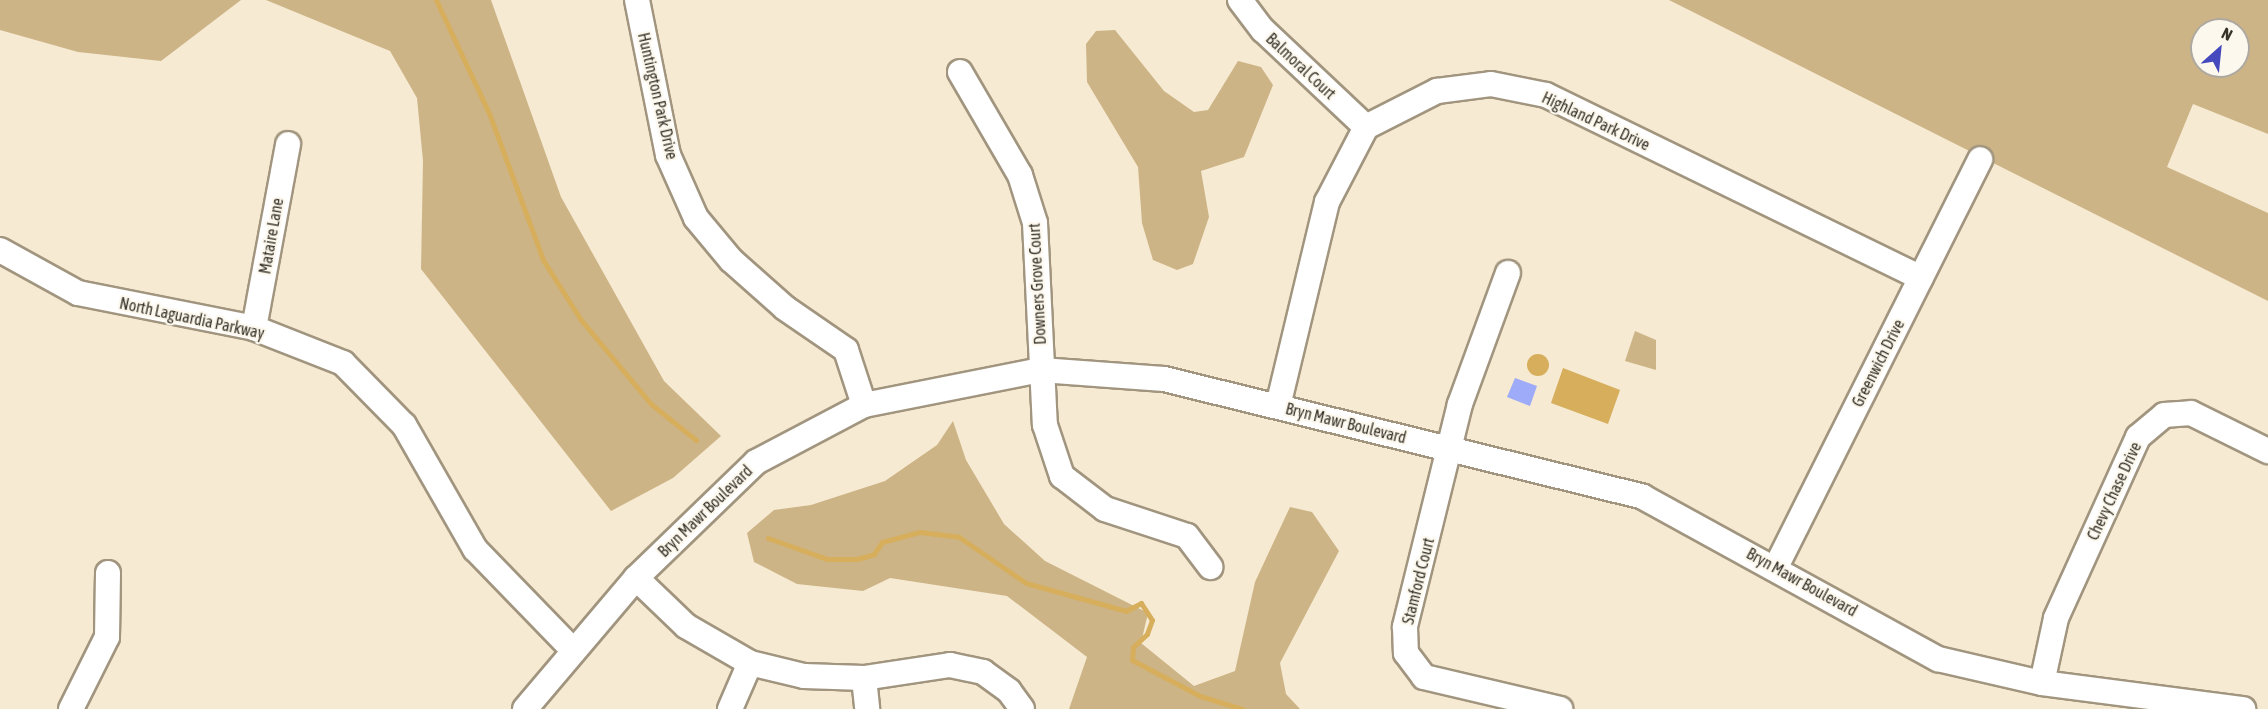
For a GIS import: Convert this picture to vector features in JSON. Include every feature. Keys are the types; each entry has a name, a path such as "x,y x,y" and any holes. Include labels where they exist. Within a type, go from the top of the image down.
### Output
{"street":[{"name":"Huntington Park Drive","path":"637,0 668,155 696,218 731,260 784,308 846,351 864,405"},
{"name":"Balmoral Court","path":"1240,0 1263,30 1366,127"},
{"name":"Downers Grove Court","path":"960,72 1020,175 1035,223 1045,425 1062,476 1105,509 1187,536 1210,567"},
{"name":"Highland Park Drive","path":"1366,127 1437,91 1491,84 1546,95 1921,278"},
{"path":"1278,406 1327,202 1366,127"},
{"name":"Mataire Lane","path":"254,328 288,144"},
{"name":"Greenwich Drive","path":"1776,567 1980,159"},
{"name":"North Laguardia Parkway","path":"0,250 78,293 254,328 343,363 404,425 475,549 573,650"},
{"name":"Stamford Court","path":"1508,273 1460,404 1405,627 1406,654 1424,677 1560,709"},
{"name":"Bryn Mawr Boulevard","path":"525,709 636,578 756,462 864,405 1041,370 1164,379 1643,496 1938,658 2042,683 2242,709"},
{"name":"Chevy Chase Drive","path":"2042,683 2056,618 2138,437 2164,414 2191,413 2268,451"},
{"path":"71,709 106,636 108,573"},
{"path":"636,578 686,626 750,663 804,676 864,678 950,665 983,672 1010,691 1022,709"},
{"path":"730,709 750,663"},
{"path":"864,678 867,709"}],"shaded area":[{"path":"0,0 241,0 161,61 78,52 0,30"},
{"path":"266,0 491,0 561,197 664,381 721,436 673,478 611,511 421,269 423,161 417,98 390,51"},
{"path":"1669,0 2268,0 2268,134 2193,104 2167,167 2268,213 2268,301"},
{"path":"1115,30 1164,91 1194,112 1208,110 1238,61 1261,67 1273,85 1244,157 1201,171 1209,217 1193,264 1177,270 1153,260 1142,223 1138,167 1087,82 1086,44 1096,31"},
{"path":"1635,331 1656,340 1656,370 1625,361"},
{"path":"1538,354 1546,357 1549,365 1546,373 1538,376 1530,373 1527,365 1530,357"},
{"path":"1563,368 1620,390 1608,424 1551,403"},
{"path":"953,421 966,460 1004,524 1045,561 1148,613 1141,643 1194,686 1235,671 1255,582 1290,507 1312,512 1339,551 1280,663 1286,694 1300,709 1069,709 1087,657 1007,596 890,578 863,591 797,584 754,562 747,533 774,510 811,505 885,481 937,445"}],"building":[{"path":"1515,378 1537,386 1530,406 1507,397"}],"waterway":[{"path":"436,0 489,113 543,260 581,320 651,404 696,440"},
{"path":"768,538 827,559 857,559 874,554 882,542 920,532 959,537 1026,583 1126,611 1141,603 1152,620 1147,634 1133,647 1132,660 1200,696 1242,709"}]}
